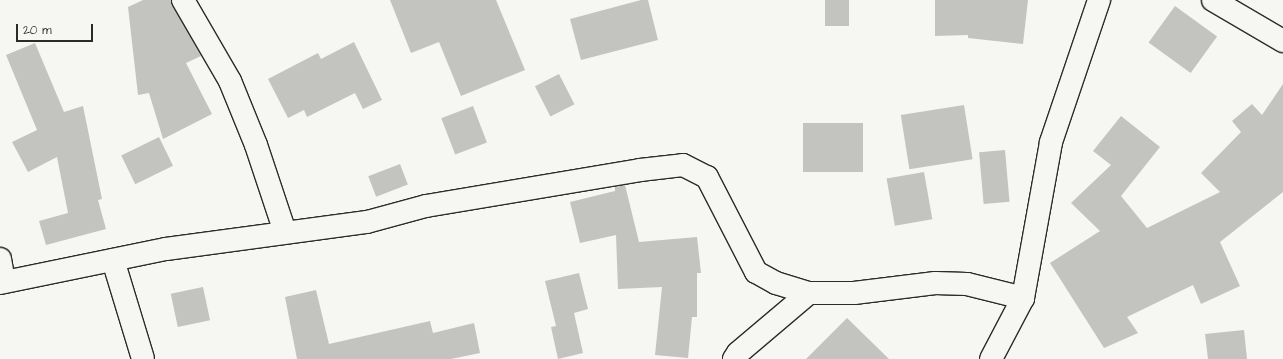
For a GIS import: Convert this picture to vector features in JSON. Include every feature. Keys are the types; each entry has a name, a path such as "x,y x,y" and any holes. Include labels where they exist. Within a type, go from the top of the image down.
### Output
{"street":[{"path":"183,0 230,82 256,145 285,232"},
{"path":"991,359 1023,298 1051,142 1099,0"},
{"path":"1212,0 1283,41"},
{"path":"0,259 2,282 113,260 285,232 367,222 426,206 640,170 683,165 707,177 756,272 776,283 809,293 854,293 935,283 967,284 1023,298"},
{"path":"113,260 143,359"},
{"path":"734,359 738,353 809,293"}],"building":[{"path":"143,0 171,0 201,56 186,63 212,114 163,139 149,93 138,95 128,7"},
{"path":"390,0 496,0 525,70 461,96 439,42 411,53"},
{"path":"641,0 648,0 658,40 581,60 570,19"},
{"path":"825,0 849,0 849,26 825,26"},
{"path":"935,0 1028,0 1023,44 968,38 968,35 935,36"},
{"path":"1175,6 1217,37 1191,73 1149,42"},
{"path":"354,42 382,100 363,109 355,93 307,117 304,110 288,118 268,79 318,53 321,59"},
{"path":"35,43 64,112 83,106 102,199 98,200 106,229 46,245 39,221 68,213 57,157 28,172 12,142 37,130 6,55"},
{"path":"559,74 574,104 550,117 535,86"},
{"path":"1283,84 1283,192 1220,242 1240,286 1201,304 1193,285 1127,317 1138,333 1104,348 1050,263 1100,231 1071,203 1111,165 1093,151 1121,116 1160,147 1121,196 1147,228 1220,192 1201,173 1241,132 1232,121 1252,104 1262,115"},
{"path":"964,105 973,159 909,169 901,115"},
{"path":"473,106 487,142 455,155 441,118"},
{"path":"803,123 863,123 863,172 803,172"},
{"path":"159,137 173,166 135,184 121,155"},
{"path":"1005,150 1010,202 984,204 979,152"},
{"path":"400,164 408,185 376,197 368,176"},
{"path":"924,172 932,219 895,226 887,179"},
{"path":"625,185 639,242 697,237 701,273 697,273 697,317 692,317 688,358 655,355 662,287 618,289 616,235 580,243 570,202 615,191 615,187"},
{"path":"579,273 588,309 574,313 583,353 558,359 551,327 556,326 545,281"},
{"path":"203,287 210,320 178,327 171,294"},
{"path":"316,290 329,344 430,321 433,333 474,323 480,353 451,359 297,359 285,297"},
{"path":"847,318 889,359 806,359"},
{"path":"1244,330 1247,359 1208,359 1205,334"}]}
